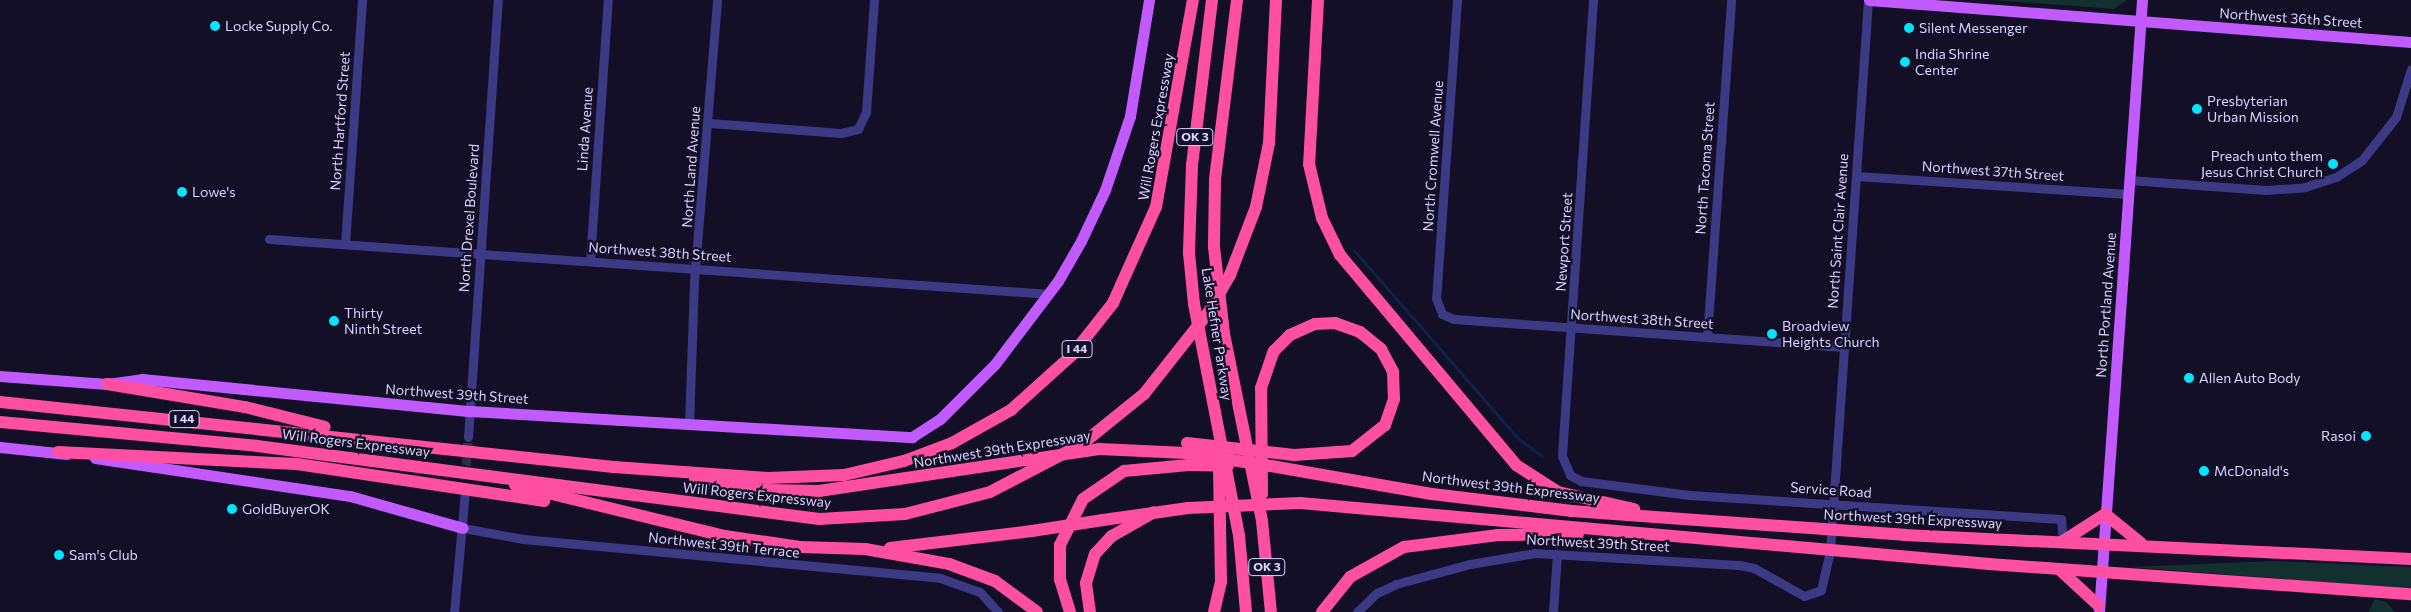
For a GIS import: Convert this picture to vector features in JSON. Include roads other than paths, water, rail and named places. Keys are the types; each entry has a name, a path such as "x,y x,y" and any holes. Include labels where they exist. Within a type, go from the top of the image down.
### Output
{"highway":[{"name":"Will Rogers Expressway","path":"0,402 368,438 614,467 777,478 844,475 904,461 945,446 1023,399 1093,330 1138,255 1163,182 1193,0"},
{"name":"Lake Hefner Parkway","path":"1212,0 1192,165 1189,230 1194,304 1239,535 1246,612"},
{"name":"Lake Hefner Parkway","path":"1237,0 1215,180 1214,247 1224,334 1262,522 1271,612"},
{"name":"Will Rogers Expressway","path":"0,422 257,446 819,519 905,514 990,492 1082,444 1144,394 1208,313 1230,274 1256,207 1269,143 1276,0"},
{"path":"1318,0 1309,164 1322,218 1346,264 1495,443 1525,473 1563,494 1683,519"},
{"path":"1070,612 1060,580 1060,545 1083,499 1102,482 1132,468 1187,454 1294,455 1352,451 1385,425 1394,399 1393,372 1381,349 1360,332 1335,323 1308,326 1285,339 1269,361 1261,396 1262,522"},
{"path":"106,384 245,407 368,438"},
{"path":"1214,612 1221,582 1218,429"},
{"name":"Northwest 39th Expressway","path":"614,467 728,486 802,491 1089,450 1143,450 1271,466 1491,502 1683,519 1831,530 2063,542 2104,542 2411,559"},
{"path":"58,452 336,468 618,514 762,542 865,549 972,570 1007,588 1037,612"},
{"path":"476,474 618,514"},
{"path":"865,549 1032,531 1188,508 1300,503 1830,551 2411,594"},
{"path":"1090,612 1086,583 1095,554 1112,536 1154,512"},
{"path":"2063,542 2105,514 2144,544"},
{"path":"1322,612 1350,577 1404,547 1498,535 1626,532"},
{"path":"2059,569 2099,609"}],"main road":[{"path":"1049,294 1090,224 1118,157 1138,80 1149,0"},
{"name":"Northwest 36th Street","path":"1868,0 2140,23 2411,42"},
{"name":"North Portland Avenue","path":"2099,609 2142,0"},
{"name":"Northwest 39th Street","path":"0,376 106,384 142,379 272,394 470,411 912,437 940,419 978,382 1049,294"},
{"path":"0,447 58,452 350,496 463,528"}],"street":[{"name":"North Hartford Street","path":"345,244 362,0"},
{"name":"North Drexel Boulevard","path":"468,437 498,0"},
{"name":"Linda Avenue","path":"590,261 608,0"},
{"name":"North Land Avenue","path":"689,425 696,268 709,123 717,0"},
{"path":"709,123 841,133 858,129 866,112 874,0"},
{"name":"North Cromwell Avenue","path":"1441,312 1436,298 1457,0"},
{"name":"Newport Street","path":"1576,480 1566,472 1562,456 1573,328 1593,0"},
{"name":"North Tacoma Street","path":"1708,337 1731,0"},
{"name":"North Saint Clair Avenue","path":"1775,579 1800,594 1818,594 1827,577 1868,0"},
{"path":"2129,180 2266,190 2305,187 2336,177 2362,160 2396,117 2411,70"},
{"name":"Northwest 37th Street","path":"1856,176 2128,194"},
{"name":"Northwest 38th Street","path":"269,239 1049,294"},
{"name":"Northwest 38th Street","path":"1441,312 1454,319 1844,347"},
{"name":"Service Road","path":"1576,480 1682,494 2061,519 2063,542"},
{"path":"454,612 465,492"},
{"name":"Northwest 39th Terrace","path":"463,528 523,539 933,577 980,592 998,612"},
{"name":"Northwest 39th Street","path":"1357,612 1366,601 1396,584 1470,564 1519,554 1557,554 1739,565 1775,579"},
{"path":"1553,612 1557,554"}],"waterway":[{"path":"1355,251 1518,438 1542,456"}],"tunnel":[{"path":"465,492 468,437"}],"place":[{"name":"Locke Supply Co.","path":"215,26"},
{"name":"Silent Messenger","path":"1909,28"},
{"name":"India Shrine Center","path":"1905,62"},
{"name":"Presbyterian Urban Mission","path":"2197,109"},
{"name":"Preach unto them Jesus Christ Church","path":"2333,164"},
{"name":"Lowe's","path":"182,192"},
{"name":"Thirty Ninth Street","path":"334,321"},
{"name":"Broadview Heights Church","path":"1772,334"},
{"name":"Allen Auto Body","path":"2189,378"},
{"name":"Rasoi","path":"2366,436"},
{"name":"McDonald's","path":"2204,471"},
{"name":"GoldBuyerOK","path":"232,509"},
{"name":"Sam's Club","path":"59,555"}]}
